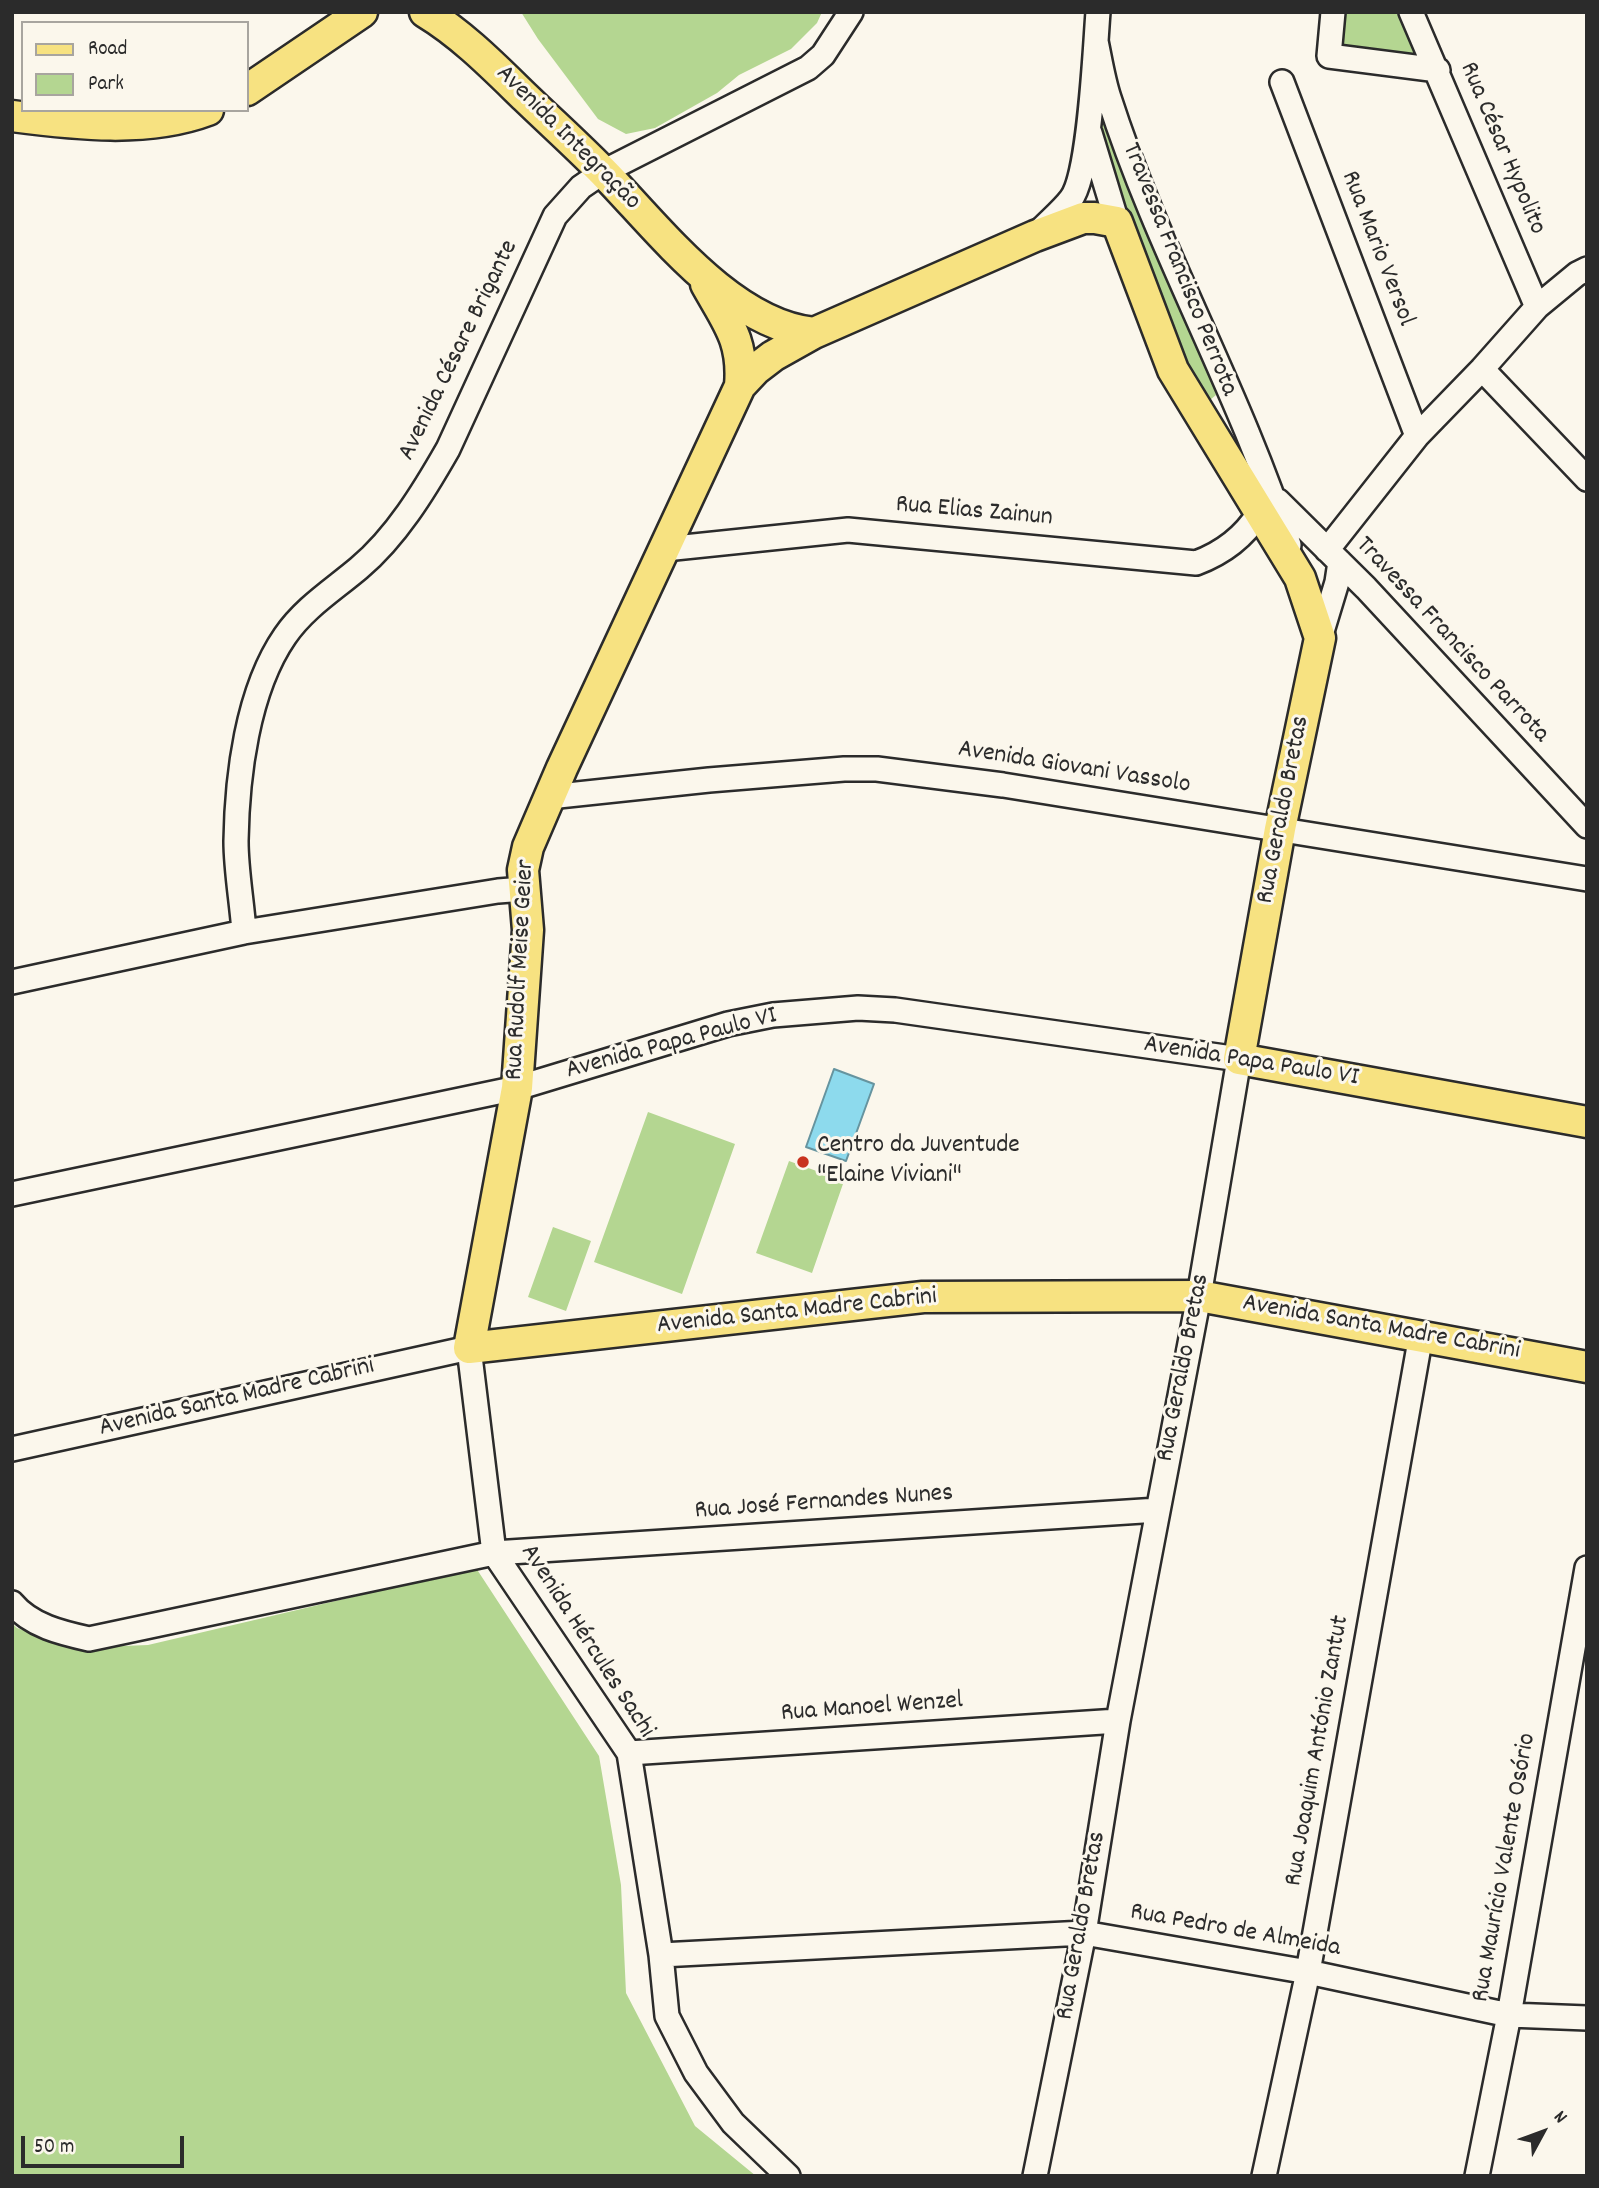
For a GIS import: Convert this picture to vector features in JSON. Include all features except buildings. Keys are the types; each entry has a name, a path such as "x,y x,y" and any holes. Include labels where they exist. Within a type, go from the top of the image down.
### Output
{"main road":[{"path":"248,89 362,12"},
{"name":"Avenida Integração","path":"425,12 475,49 603,172 701,274 760,317 795,331 814,333"},
{"path":"12,116 66,123 155,123 200,112"},
{"path":"740,386 773,356 814,333 1035,236 1083,218 1117,222"},
{"name":"Travessa Francisco Perrota","path":"1117,222 1174,370 1214,439 1266,504 1300,578 1320,638"},
{"name":"Avenida Integração","path":"701,274 737,342 742,364 740,386"},
{"name":"Rua Rudolf Meise Geier","path":"469,1348 517,1088 528,930 523,870 528,847 740,386"},
{"name":"Rua Geraldo Bretas","path":"1239,1059 1280,829 1320,638"},
{"name":"Avenida Papa Paulo VI","path":"1239,1059 1587,1122"},
{"name":"Avenida Santa Madre Cabrini","path":"469,1348 923,1297 1199,1296 1587,1367"}],"street":[{"name":"Avenida Césare Brigante","path":"244,932 236,844 238,796 253,711 267,669 285,636 332,588 360,567 402,521 448,449 555,216 581,187 603,172 808,68 823,55 851,12"},
{"path":"1035,236 1072,198 1083,161 1098,12"},
{"path":"1333,12 1329,56 1437,70"},
{"name":"Rua César Hypolito","path":"1411,12 1537,307"},
{"name":"Travessa Francisco Perrota","path":"1096,41 1108,96 1266,504"},
{"name":"Rua Mario Versol","path":"1282,82 1417,436"},
{"name":"Travessa Francisco Perrota","path":"1088,126 1117,222"},
{"name":"Rua Geraldo Bretas","path":"1320,638 1337,582 1333,556 1417,436 1537,307 1582,272"},
{"path":"1482,369 1587,479"},
{"name":"Rua Elias Zainun","path":"665,549 848,530 1196,563 1240,538 1266,504"},
{"name":"Travessa Francisco Parrota","path":"1266,504 1333,556 1587,826"},
{"name":"Avenida Giovani Vassolo","path":"549,797 736,778 844,769 877,769 1003,785 1587,879"},
{"path":"12,982 244,932 524,889"},
{"name":"Avenida Papa Paulo VI","path":"12,1194 517,1088 728,1024 773,1014 858,1008 946,1017 1239,1059"},
{"name":"Rua Geraldo Bretas","path":"1035,2176 1084,1933 1118,1721 1199,1296 1239,1059"},
{"name":"Rua Joaquim António Zantut","path":"1264,2176 1308,1972 1421,1335"},
{"name":"Avenida Santa Madre Cabrini","path":"12,1449 469,1348"},
{"name":"Rua Rudolf Meise Geier","path":"469,1348 494,1553"},
{"name":"Rua José Fernandes Nunes","path":"494,1553 1158,1510"},
{"name":"Avenida Hércules Sachi","path":"12,1603 31,1619 51,1629 89,1639 494,1553 629,1753 661,1955 667,2017 696,2073 733,2123 788,2176"},
{"name":"Rua Maurício Valente Osório","path":"1476,2176 1509,2015 1587,1568"},
{"name":"Rua Manoel Wenzel","path":"629,1753 1118,1721"},
{"name":"Rua Pedro de Almeida","path":"661,1955 1084,1933 1308,1972 1509,2015 1587,2018"}],"green space":[{"path":"521,12 822,12 817,23 791,49 739,75 717,93 655,128 626,134 598,119"},
{"path":"1339,12 1397,12 1419,56 1334,44"},
{"path":"1101,103 1213,383 1216,395 1210,400 1203,400 1187,380 1115,198 1098,105"},
{"path":"648,1112 735,1144 682,1294 594,1262"},
{"path":"789,1161 844,1181 812,1273 756,1253"},
{"path":"553,1227 591,1241 566,1311 528,1297"},
{"path":"476,1568 599,1756 621,1885 626,1993 695,2126 756,2176 12,2176 12,1623 17,1628 73,1648 148,1645"}],"water":[{"path":"834,1069 874,1084 846,1161 806,1147"}],"place":[{"name":"Centro da Juventude \"Elaine Viviani\"","path":"803,1162"}]}
